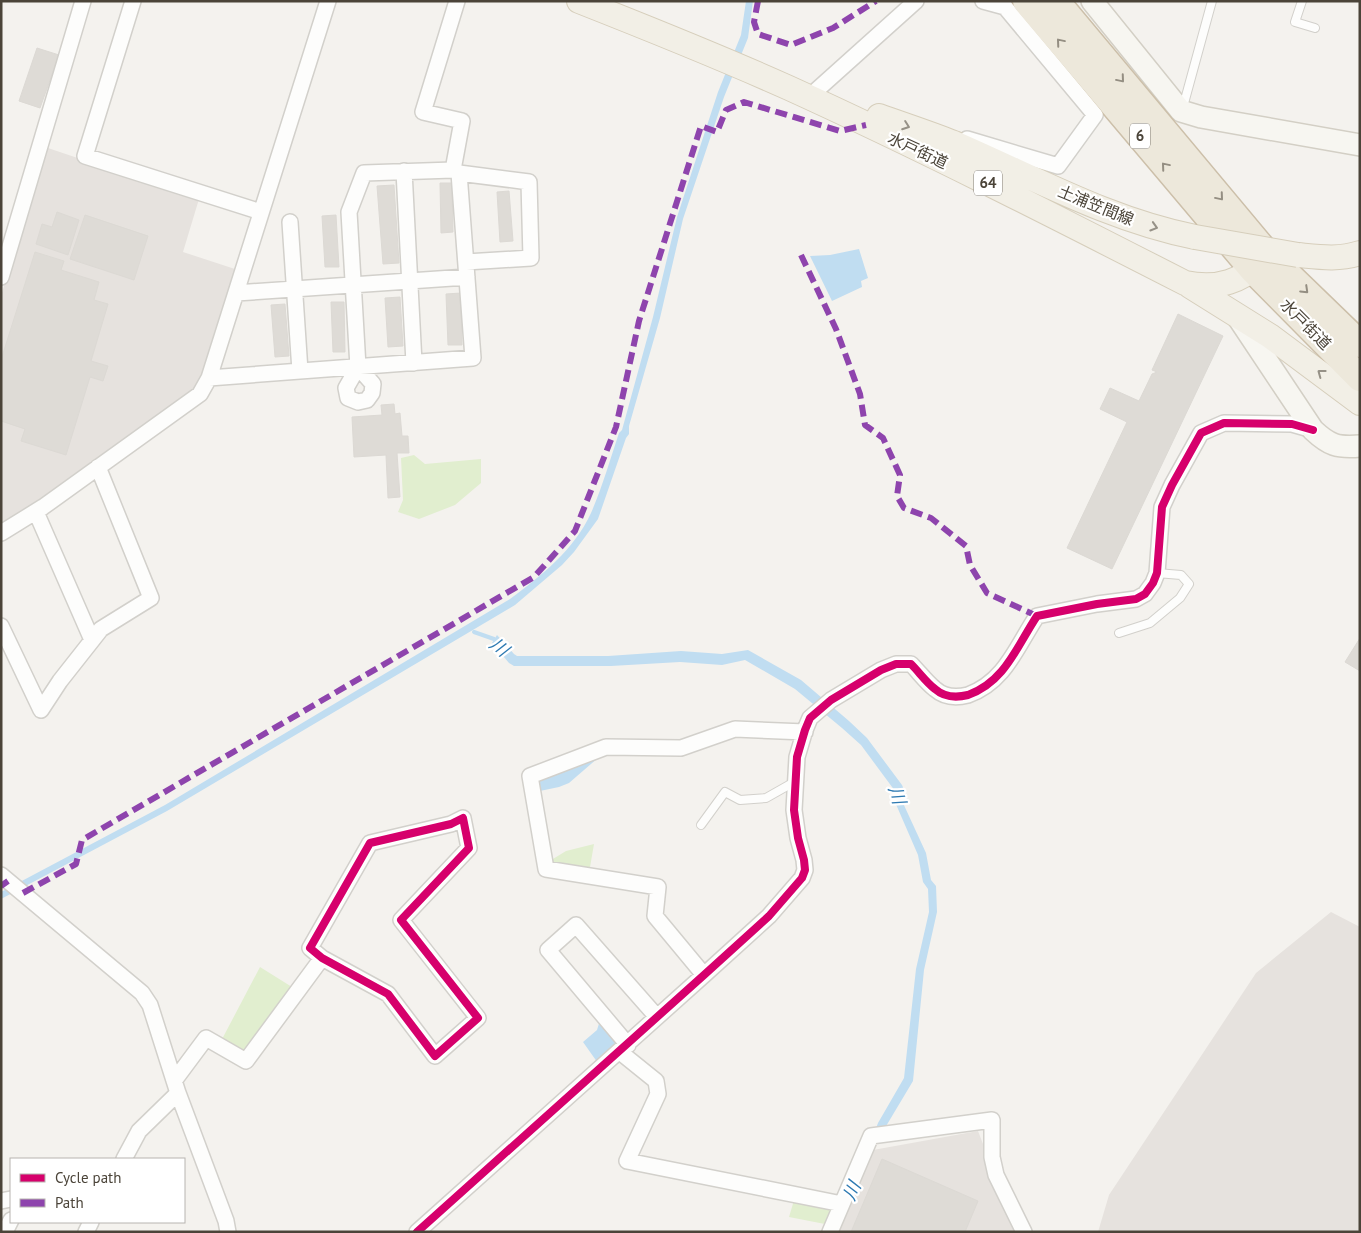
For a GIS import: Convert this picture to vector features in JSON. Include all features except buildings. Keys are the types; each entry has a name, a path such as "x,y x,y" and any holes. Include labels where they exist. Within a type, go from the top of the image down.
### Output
{"highway":[{"name":"6","path":"1026,1 1261,263"},
{"name":"6","path":"1056,1 1261,263"},
{"name":"水戸街道","path":"1261,263 1360,344"},
{"name":"水戸街道","path":"1261,263 1360,378"}],"main road":[{"name":"水戸街道","path":"580,1 809,97 980,179 1185,283 1202,287 1215,286 1239,278 1261,263"},
{"name":"土浦笠間線","path":"842,114 870,113 953,143 1100,209 1152,227 1194,237 1298,255 1336,258 1360,253"},
{"path":"1185,283 1290,350 1360,402"}],"street":[{"path":"1,277 83,1"},
{"path":"133,1 85,156 261,212"},
{"path":"1,533 36,512 200,394 209,378 328,1"},
{"path":"209,378 473,358 466,262 456,172 462,121 423,112 456,1"},
{"path":"809,97 916,1"},
{"path":"953,143 968,139 1058,166 1095,115 1005,7 983,1"},
{"path":"1092,1 1181,111 1201,117 1360,145"},
{"path":"404,172 414,363"},
{"path":"358,367 349,212 364,173 456,172 530,182 531,258 466,262"},
{"path":"290,222 300,371"},
{"path":"236,293 467,277"},
{"path":"1236,314 1313,430 1326,442 1346,448 1360,446"},
{"path":"417,1232 769,916 802,878 805,870 794,810 797,757 810,718 831,700 880,670 896,664 911,664 935,690 958,698 973,693 993,682 1003,670 1037,616 1097,604 1136,599 1145,594 1157,573 1162,507 1201,433 1224,423 1292,424 1313,430"},
{"path":"1,626 41,710 60,681 101,629 152,598 98,467"},
{"path":"36,512 92,640"},
{"path":"704,975 655,916 658,887 546,869 530,776 606,747 681,748 735,729 805,732"},
{"path":"463,818 470,848 402,920 478,1018 435,1056 388,994 322,958 310,948 370,843 451,824 463,818"},
{"path":"1,875 142,993 150,1005 176,1087 226,1221 228,1232"},
{"path":"657,1017 576,925 548,950 624,1048 656,1080 658,1094 627,1161 842,1204"},
{"path":"125,1158 139,1131 176,1087 206,1038 246,1061 322,958"},
{"path":"830,1232 870,1136 992,1120 992,1157 996,1175 1024,1232"}],"lane":[{"path":"1181,111 1212,1"},
{"path":"1302,1 1295,22 1315,28"},
{"path":"1119,634 1150,623 1180,598 1189,584 1181,575 1157,573"},
{"path":"701,825 725,792 740,800 766,798 796,781"}],"shaded area":[{"path":"45,147 199,199 183,252 238,270 198,391 1,529 1,296"},
{"path":"1331,912 1360,927 1360,1232 1098,1232 1109,1195 1256,973"},
{"path":"978,1131 1017,1232 838,1232 873,1150"}],"green space":[{"path":"414,455 425,464 481,459 481,483 455,505 419,519 398,512 403,500 401,458"},
{"path":"594,844 589,873 548,862 566,851"},
{"path":"260,967 292,987 246,1057 220,1043"},
{"path":"795,1197 839,1206 830,1225 789,1217"}],"water":[{"path":"746,1 753,1 748,38 724,97 683,219 660,318 629,426 629,434 598,519 574,552 562,565 515,605 167,811 1,899 1,892 165,805 510,599 556,561 576,539 591,513 619,433 622,430 653,317 677,217 718,92 741,35"},
{"path":"859,249 868,278 861,281 862,287 832,301 810,256 830,255"},
{"name":"川","path":"497,635 517,656 608,656 681,651 722,654 748,650 801,680 849,721 867,738 902,785 905,792 903,803 926,853 931,880 936,886 937,912 924,970 913,1081 870,1153 871,1142 878,1123 904,1078 916,969 929,912 928,889 923,882 918,855 895,802 897,795 895,791 861,745 842,728 795,689 745,660 722,665 680,662 611,666 514,666 509,663 492,643"},
{"path":"606,751 569,783 535,792 534,778"},
{"path":"601,1017 624,1044 600,1066 583,1042 597,1030"}],"waterway":[{"name":"川","path":"474,632 494,639 497,642"}],"marked path":[{"path":"758,1 754,22 758,34 791,45 833,28 876,1"},
{"path":"23,893 76,864 82,840 534,577 575,531 616,427 639,321 701,126 717,132 726,110 744,102 840,131 866,125"},
{"path":"801,255 836,329 860,394 865,425 883,438 900,475 897,496 904,508 931,518 966,546 970,565 987,593 1037,616"},
{"path":"1,886 8,881"}],"cycle path":[{"path":"417,1232 769,916 802,878 805,870 804,860 798,838 794,810 797,757 810,718 831,700 881,670 896,664 911,664 932,686 946,695 964,696 981,689 992,681 1009,662 1037,616 1097,604 1136,599 1145,594 1157,573 1162,507 1201,433 1224,423 1292,424 1313,430"},
{"path":"463,818 469,848 401,920 478,1018 435,1056 388,994 322,958 310,948 370,843 451,824 463,818"}]}
